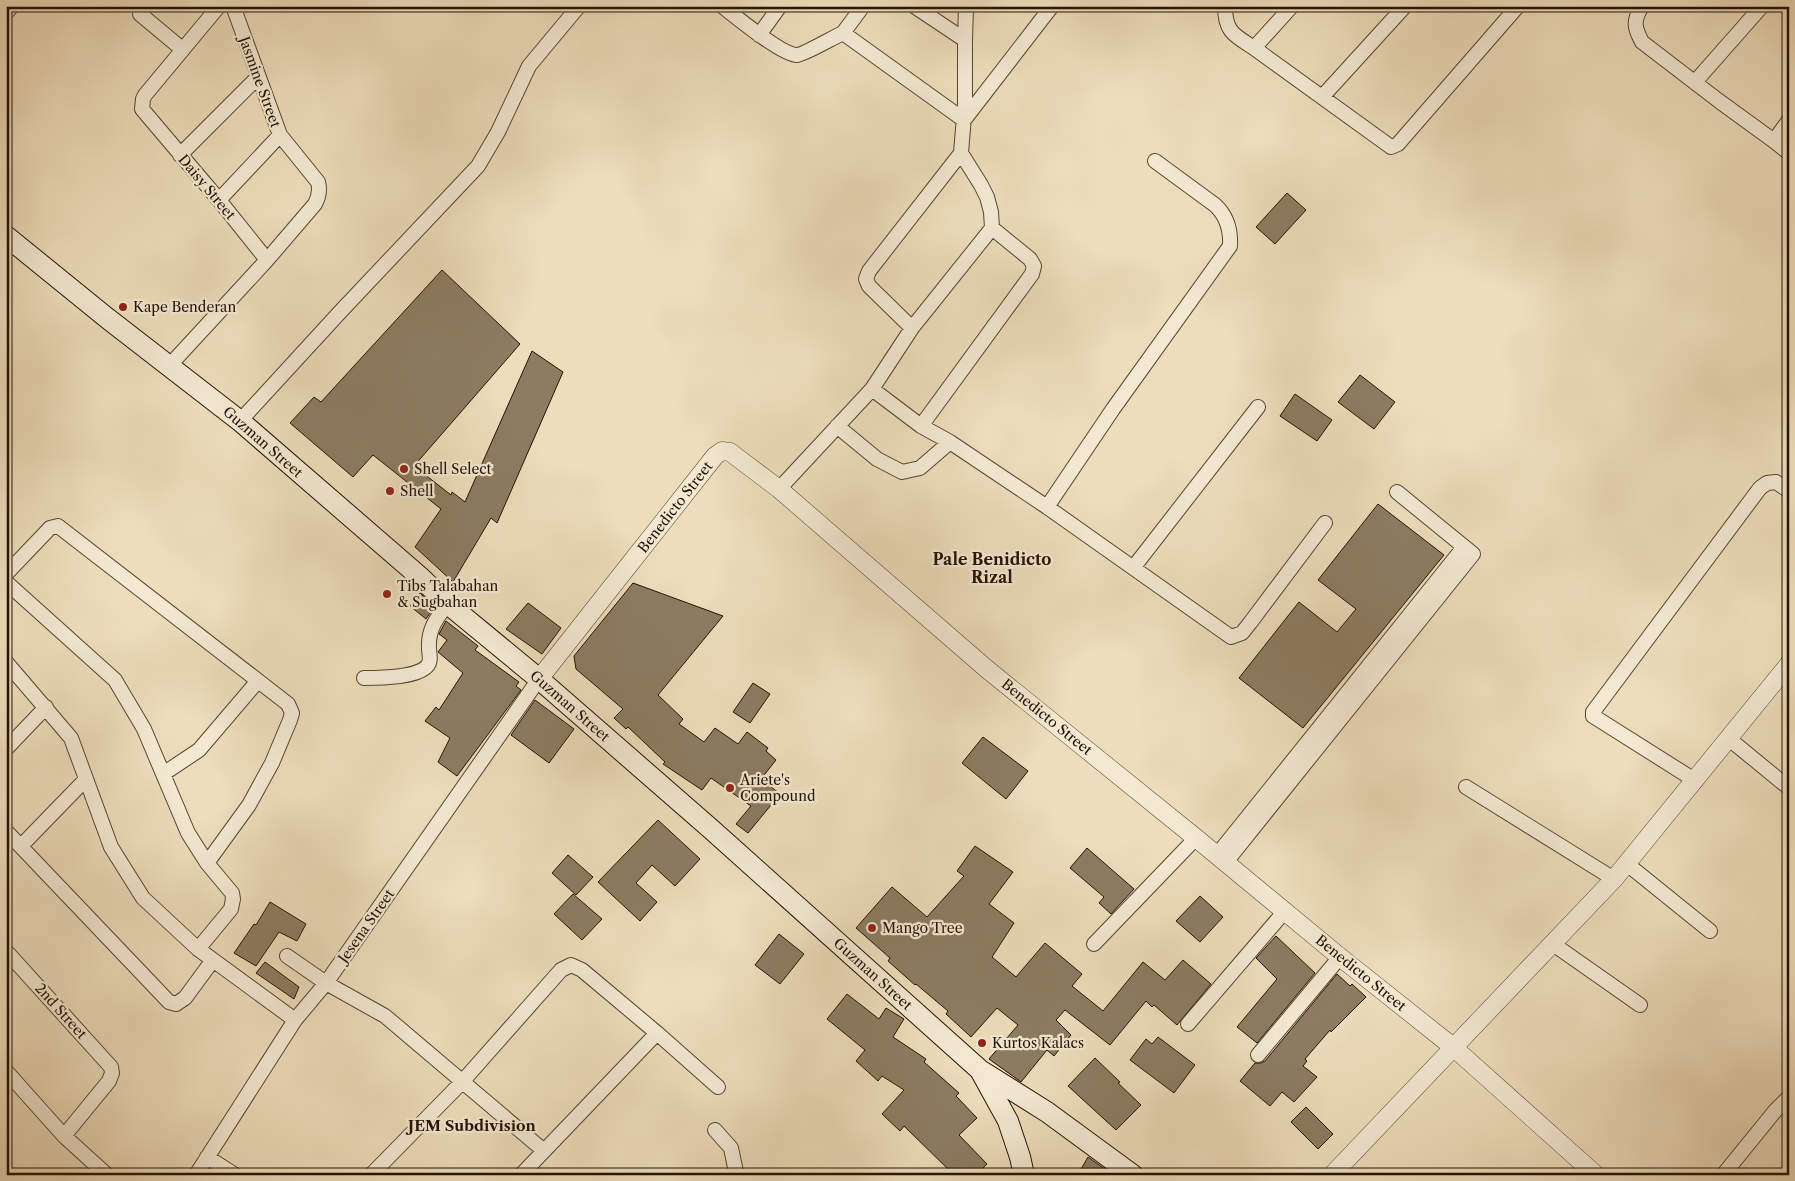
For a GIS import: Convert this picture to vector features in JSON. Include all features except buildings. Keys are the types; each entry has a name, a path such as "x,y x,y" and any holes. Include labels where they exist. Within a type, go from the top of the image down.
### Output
{"main road":[{"name":"Guzman Street","path":"6,236 92,306 240,421 419,576 448,604 539,679 741,856 980,1070 1046,1112 1133,1175"},
{"path":"980,1070 1008,1121 1024,1175"}],"street":[{"path":"6,14 12,6"},
{"path":"140,14 182,50 219,6"},
{"name":"Jasmine Street","path":"233,6 280,135 318,182 319,192 315,204 267,260"},
{"path":"240,421 341,310 478,166 498,132 530,66 579,6"},
{"path":"722,6 759,35 788,52 797,55 809,51 843,33 863,6"},
{"path":"759,35 780,6"},
{"path":"914,6 965,40"},
{"path":"912,328 869,286 866,279 869,271 961,153 964,120 966,6"},
{"path":"964,120 1052,6"},
{"path":"1225,6 1225,21 1233,34 1390,147 1398,144 1514,8"},
{"path":"1254,48 1292,6"},
{"path":"1322,97 1405,6"},
{"path":"1642,6 1635,18 1636,31 1642,42 1789,153"},
{"path":"1695,82 1762,6"},
{"path":"843,33 964,120"},
{"name":"Daisy Street","path":"182,50 142,99 142,109 267,260"},
{"path":"180,154 258,76"},
{"path":"1774,141 1789,120"},
{"path":"219,200 280,135"},
{"path":"779,489 872,389 912,328 992,228 991,212 982,184 961,153"},
{"path":"1046,506 1230,246 1229,226 1223,212 1215,204 1155,161"},
{"path":"921,426 1032,274 1034,266 1030,259 992,228"},
{"path":"170,365 267,260"},
{"path":"872,389 921,426 950,442 1046,506 1231,637 1242,632 1250,623 1325,523"},
{"path":"1133,568 1258,407"},
{"path":"837,426 877,459 902,472 920,468 950,442"},
{"name":"Benedicto Street","path":"539,679 715,456 722,451 730,452 779,489 988,670 1196,838 1340,958 1453,1047 1596,1175"},
{"path":"1696,781 1594,716 1593,712 1760,488 1767,483 1776,482 1789,491"},
{"path":"1221,859 1469,550 1397,492"},
{"path":"6,574 50,528 58,526 257,682 288,704 292,714 272,763 249,805 207,863"},
{"path":"6,582 115,680 144,729 188,833 207,863 232,893 233,900 230,909 198,949"},
{"path":"364,678 402,676 420,672 428,666 431,658 429,650 430,631 439,614 448,604"},
{"path":"6,662 71,738 112,847 143,898 198,949 295,1020"},
{"path":"1332,1175 1614,879 1696,781 1728,738 1789,664"},
{"name":"Jesena Street","path":"196,1175 295,1020 326,983 539,679"},
{"path":"163,774 199,750 257,682"},
{"path":"6,749 46,707"},
{"path":"1728,738 1789,788"},
{"path":"21,846 86,779"},
{"path":"1466,787 1614,879"},
{"path":"6,831 169,1002 176,1004 186,998 213,960"},
{"path":"1094,944 1196,838"},
{"path":"1626,864 1710,931"},
{"path":"1188,1024 1285,911"},
{"path":"1552,944 1640,1006"},
{"name":"2nd Street","path":"6,951 111,1067 112,1073 109,1081 64,1136"},
{"path":"287,956 326,983 385,1016 543,1150"},
{"path":"1258,1055 1340,958"},
{"path":"371,1175 462,1082 561,970 571,965 582,970 718,1087"},
{"path":"521,1175 657,1033"},
{"path":"6,1071 64,1136 107,1175"},
{"path":"1723,1175 1774,1111 1789,1097"},
{"path":"715,1130 731,1148 736,1172 739,1175"},
{"path":"207,1157 235,1175"}],"place":[{"name":"Kape Benderan","path":"123,307"},
{"name":"Shell Select","path":"404,469"},
{"name":"Shell","path":"390,491"},
{"name":"Tibs Talabahan & Sugbahan","path":"387,594"},
{"name":"Ariete's Compound","path":"730,788"},
{"name":"Mango Tree","path":"872,928"},
{"name":"Kurtos Kalacs","path":"982,1043"}],"district":[{"name":"Pale Benidicto Rizal","path":"992,568"},
{"name":"JEM Subdivision","path":"472,1126"}]}
